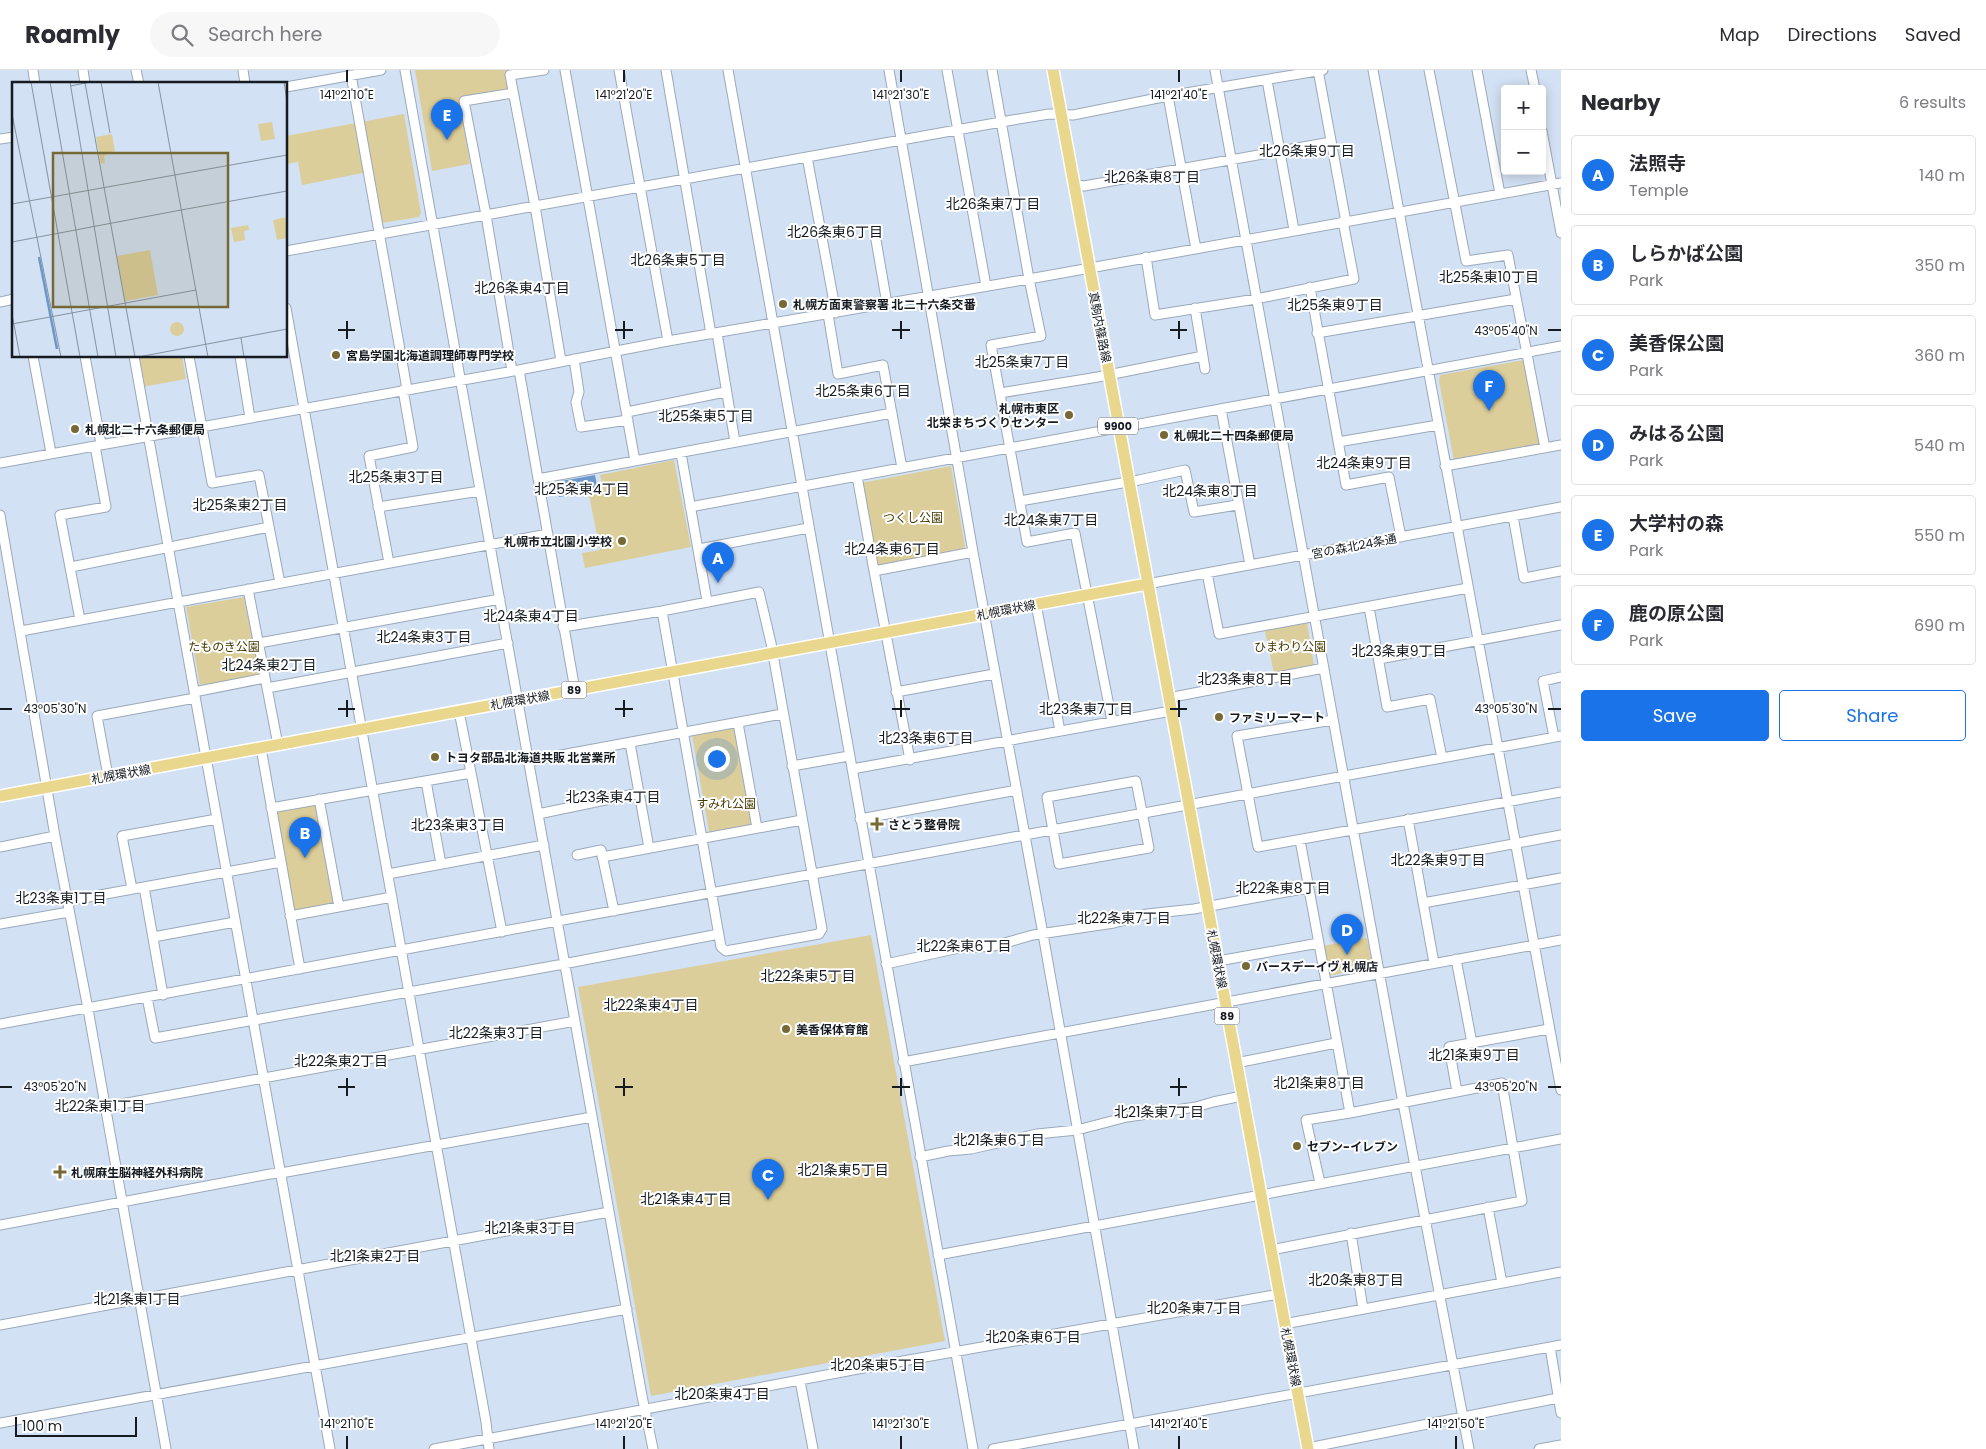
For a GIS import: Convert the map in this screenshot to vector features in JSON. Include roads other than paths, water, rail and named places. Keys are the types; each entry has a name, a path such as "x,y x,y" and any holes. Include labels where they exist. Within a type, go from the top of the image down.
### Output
{"main road":[{"name":"真駒内篠路線","path":"1053,70 1147,584"},
{"name":"札幌環状線","path":"0,796 1147,584 1308,1449"}],"street":[{"path":"288,87 381,70"},
{"path":"404,70 644,1410 653,1449"},
{"path":"544,70 510,75 535,206 561,361"},
{"path":"565,70 635,461"},
{"path":"619,70 668,341"},
{"path":"666,70 734,442"},
{"path":"728,70 973,1449"},
{"path":"889,70 994,674 1043,934 1134,1449"},
{"path":"947,70 986,286"},
{"path":"992,70 1041,336 991,345 1027,542 1075,533 1112,721"},
{"path":"1214,70 1343,776 1381,973 1403,1103 1469,1449"},
{"path":"288,251 1001,122 1049,114 1073,115 1168,96 1218,89 1270,76 1319,70 1354,279 1256,299 1155,315 1146,257"},
{"path":"1373,70 1549,1029 1561,1085"},
{"path":"1429,70 1466,261 1508,255 1545,448"},
{"path":"1477,70 1500,194"},
{"path":"1531,70 1533,85"},
{"path":"351,76 379,234 413,447 369,456 389,563"},
{"path":"1270,76 1294,230"},
{"path":"513,93 464,102 515,370 538,479 575,690"},
{"path":"1168,96 1196,249"},
{"path":"1073,184 1084,186 1331,142"},
{"path":"1546,146 1556,184 1561,233"},
{"path":"807,157 832,314 838,374 883,365 902,468"},
{"path":"0,463 668,341 832,314 1556,184"},
{"path":"876,240 887,304"},
{"path":"1310,288 1346,485 1390,477 1401,536"},
{"path":"1317,333 1516,299"},
{"path":"1195,308 1205,369"},
{"path":"288,319 486,1422 489,1449"},
{"path":"690,507 1561,346"},
{"path":"1000,393 1098,377 1109,373 1203,356"},
{"path":"33,358 52,453"},
{"path":"80,620 60,515 106,507 84,358"},
{"path":"134,358 330,1449"},
{"path":"188,358 212,483 259,475 280,583"},
{"path":"240,358 250,418"},
{"path":"574,359 579,392 576,402 581,427 725,392"},
{"path":"1220,409 1250,565"},
{"path":"538,479 892,413"},
{"path":"1338,442 1438,424"},
{"path":"1445,466 1561,445"},
{"path":"681,453 707,601"},
{"path":"1020,501 1185,470 1194,512 1237,505"},
{"path":"857,476 910,760"},
{"path":"378,507 480,491"},
{"name":"宮の森北24条通","path":"1147,584 1561,508"},
{"path":"0,515 55,836 88,1009 166,1449"},
{"path":"1513,516 1524,578 1561,572"},
{"path":"70,567 269,527"},
{"path":"699,550 808,528"},
{"path":"21,630 548,534"},
{"path":"874,571 973,552"},
{"path":"1207,573 1219,634 1468,588"},
{"path":"248,589 278,745"},
{"path":"563,627 662,611 759,592 773,653 782,714 822,929 819,934 726,950 722,947 662,611"},
{"path":"259,644 500,600"},
{"path":"1036,604 1060,731"},
{"path":"1369,607 1387,707 1430,699 1442,758"},
{"path":"1379,659 1561,625"},
{"path":"267,688 508,643"},
{"path":"1168,698 1324,668"},
{"path":"896,692 994,674"},
{"path":"0,1022 88,1009 1557,736 1543,681 1561,677"},
{"path":"108,776 97,716 266,678"},
{"path":"460,711 502,932"},
{"path":"852,769 910,760 1171,711"},
{"path":"529,761 782,714"},
{"path":"1333,720 1237,736 1258,847 1561,792"},
{"path":"738,723 757,828"},
{"path":"630,743 649,848"},
{"path":"261,748 300,969"},
{"path":"792,766 850,756"},
{"path":"272,808 471,773"},
{"path":"426,781 441,864"},
{"path":"1136,781 1142,812 1149,848 1059,864 1047,797 1136,781"},
{"path":"860,819 1016,790"},
{"path":"538,814 639,793"},
{"path":"319,800 339,907"},
{"path":"132,889 122,836 217,819"},
{"path":"1408,819 1434,964"},
{"path":"602,857 802,820"},
{"path":"1416,862 1561,835"},
{"path":"0,847 55,836"},
{"path":"1300,840 1350,1112"},
{"path":"388,874 544,845"},
{"path":"577,855 601,850 614,911"},
{"path":"67,901 281,862"},
{"path":"1423,903 1561,878"},
{"path":"144,887 163,994"},
{"path":"886,964 958,948 994,946 1043,934 1087,928 1147,914 1206,906 1308,888"},
{"path":"290,916 392,897"},
{"path":"0,924 69,912"},
{"path":"153,937 235,922"},
{"path":"148,997 155,1038 565,964 719,934"},
{"path":"903,1062 1561,940"},
{"path":"1218,961 1319,943"},
{"path":"1456,959 1472,1043"},
{"path":"105,1106 575,1021"},
{"path":"1457,1092 1449,1047 1549,1029"},
{"path":"1236,1063 1336,1043"},
{"path":"1271,1250 1522,1201 1502,1083 1306,1120 1320,1183"},
{"path":"920,1157 948,1150 976,1148 1023,1137 1077,1130 1127,1117 1196,1107 1242,1096"},
{"path":"0,1225 592,1117"},
{"path":"938,1255 1561,1139"},
{"path":"1488,1207 1502,1283"},
{"path":"0,1325 609,1212"},
{"path":"1351,1233 1363,1309"},
{"path":"1284,1324 1561,1272"},
{"path":"434,1449 1279,1294"},
{"path":"0,1423 626,1309"},
{"path":"993,1449 1561,1345"},
{"path":"1550,1347 1561,1414"},
{"path":"800,1381 812,1449"},
{"path":"1308,1449 1558,1398"},
{"path":"1539,1449 1561,1445"}],"water":[{"path":"595,475 598,490 559,497 556,482"}],"place":[{"name":"大学村の森","path":"447,140"},
{"name":"札幌方面東警察署 北二十六条交番","path":"783,304"},
{"name":"宮島学園北海道調理師専門学校","path":"336,355"},
{"name":"鹿の原公園","path":"1489,411"},
{"name":"札幌市東区 北栄まちづくりセンター","path":"1069,415"},
{"name":"札幌北二十六条郵便局","path":"75,429"},
{"name":"札幌北二十四条郵便局","path":"1164,435"},
{"name":"札幌市立北園小学校","path":"622,541"},
{"name":"法照寺","path":"718,583"},
{"name":"ファミリーマート","path":"1219,717"},
{"name":"トヨタ部品北海道共販 北営業所","path":"435,757"},
{"name":"さとう整骨院","path":"877,824"},
{"name":"しらかば公園","path":"305,858"},
{"name":"みはる公園","path":"1347,955"},
{"name":"バースデーイヴ 札幌店","path":"1246,966"},
{"name":"美香保体育館","path":"786,1029"},
{"name":"セブン-イレブン","path":"1297,1146"},
{"name":"札幌麻生脳神経外科病院","path":"60,1172"},
{"name":"美香保公園","path":"768,1200"}],"district":[{"name":"北26条東9丁目","path":"1307,151"},
{"name":"北26条東8丁目","path":"1152,177"},
{"name":"北26条東7丁目","path":"993,204"},
{"name":"北26条東6丁目","path":"835,232"},
{"name":"北26条東5丁目","path":"678,260"},
{"name":"北25条東10丁目","path":"1489,277"},
{"name":"北26条東4丁目","path":"522,288"},
{"name":"北25条東9丁目","path":"1335,305"},
{"name":"北25条東7丁目","path":"1022,362"},
{"name":"北25条東6丁目","path":"863,391"},
{"name":"北25条東5丁目","path":"706,416"},
{"name":"北24条東9丁目","path":"1364,463"},
{"name":"北25条東3丁目","path":"396,477"},
{"name":"北25条東4丁目","path":"582,489"},
{"name":"北24条東8丁目","path":"1210,491"},
{"name":"北25条東2丁目","path":"240,505"},
{"name":"北24条東7丁目","path":"1051,520"},
{"name":"北24条東6丁目","path":"892,549"},
{"name":"北24条東4丁目","path":"531,616"},
{"name":"北24条東3丁目","path":"424,637"},
{"name":"北23条東9丁目","path":"1399,651"},
{"name":"北24条東2丁目","path":"269,665"},
{"name":"北23条東8丁目","path":"1245,679"},
{"name":"北23条東7丁目","path":"1086,709"},
{"name":"北23条東6丁目","path":"926,738"},
{"name":"北23条東4丁目","path":"613,797"},
{"name":"北23条東3丁目","path":"458,825"},
{"name":"北22条東9丁目","path":"1438,860"},
{"name":"北22条東8丁目","path":"1283,888"},
{"name":"北23条東1丁目","path":"61,898"},
{"name":"北22条東7丁目","path":"1124,918"},
{"name":"北22条東6丁目","path":"964,946"},
{"name":"北22条東5丁目","path":"808,976"},
{"name":"北22条東4丁目","path":"651,1005"},
{"name":"北22条東3丁目","path":"496,1033"},
{"name":"北21条東9丁目","path":"1474,1055"},
{"name":"北22条東2丁目","path":"341,1061"},
{"name":"北21条東8丁目","path":"1319,1083"},
{"name":"北22条東1丁目","path":"100,1106"},
{"name":"北21条東7丁目","path":"1159,1112"},
{"name":"北21条東6丁目","path":"999,1140"},
{"name":"北21条東5丁目","path":"843,1170"},
{"name":"北21条東4丁目","path":"686,1199"},
{"name":"北21条東3丁目","path":"530,1228"},
{"name":"北21条東2丁目","path":"375,1256"},
{"name":"北20条東8丁目","path":"1356,1280"},
{"name":"北21条東1丁目","path":"137,1299"},
{"name":"北20条東7丁目","path":"1194,1308"},
{"name":"北20条東6丁目","path":"1033,1337"},
{"name":"北20条東5丁目","path":"878,1365"},
{"name":"北20条東4丁目","path":"722,1394"}],"park label":[{"name":"つくし公園","path":"913,517"},
{"name":"たものき公園","path":"224,646"},
{"name":"ひまわり公園","path":"1290,646"},
{"name":"すみれ公園","path":"726,803"}]}
